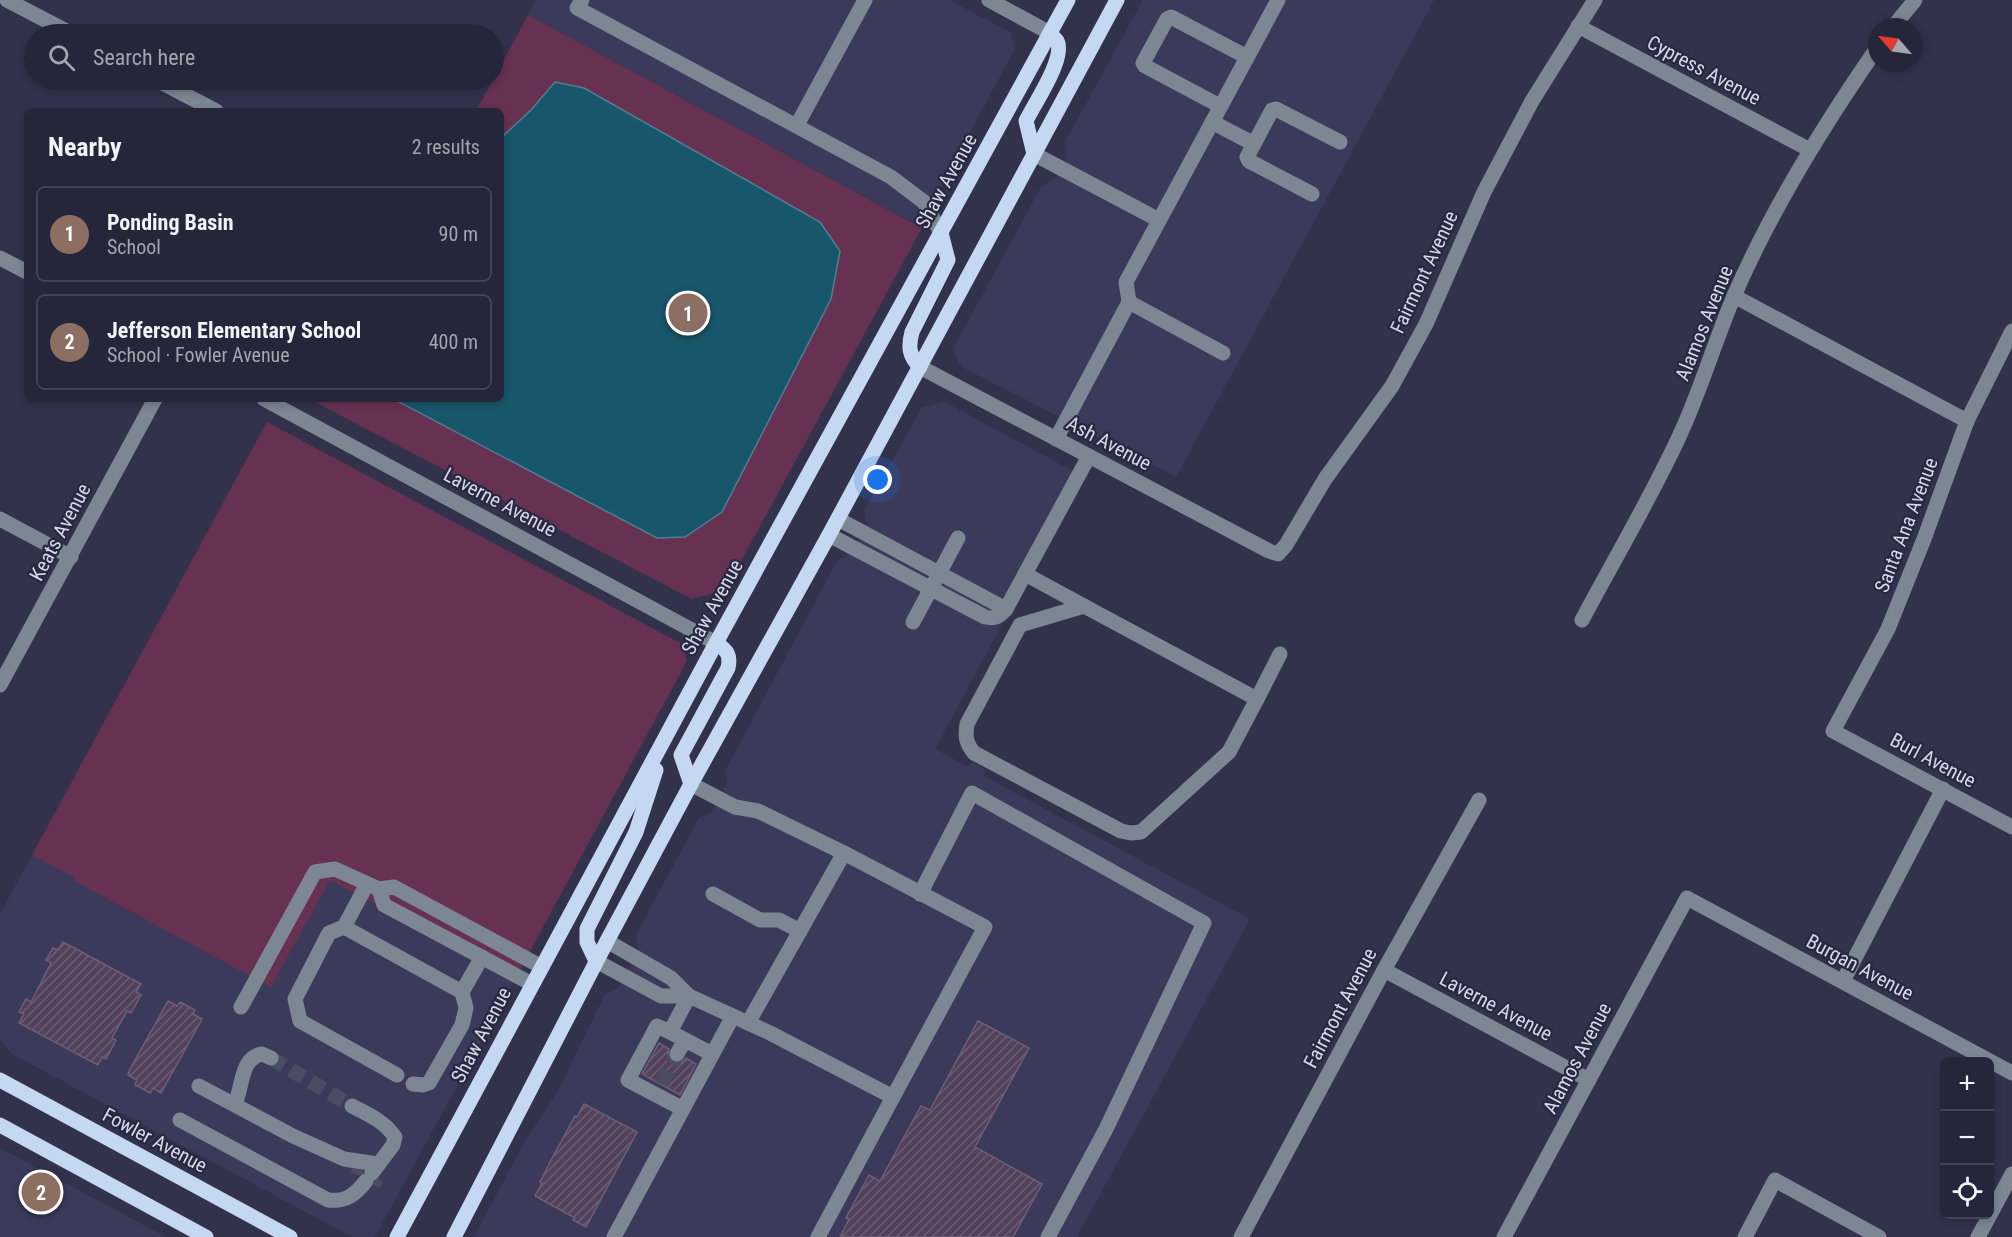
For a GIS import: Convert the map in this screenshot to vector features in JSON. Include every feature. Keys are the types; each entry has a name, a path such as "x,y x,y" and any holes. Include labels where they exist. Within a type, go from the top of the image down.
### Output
{"main road":[{"name":"Shaw Avenue","path":"397,1237 666,735 1068,0"},
{"path":"454,1237 596,961 691,784 830,535 1117,0"},
{"path":"1034,154 1026,121 1059,53 1057,42 1050,33"},
{"path":"920,367 913,360 909,343 912,332 948,260 941,233"},
{"path":"691,784 681,755 728,668 730,658 726,649 716,643"},
{"path":"596,961 587,942 587,929 636,832 666,735"},
{"name":"Fowler Avenue","path":"0,1080 290,1237"},
{"path":"0,1125 203,1236"}],"street":[{"path":"7,0 53,24"},
{"path":"582,0 577,8 891,177 924,202 941,233"},
{"path":"796,125 865,0"},
{"path":"989,0 1050,33"},
{"path":"1056,439 1129,302 1126,282 1278,0"},
{"name":"Fairmont Avenue","path":"1278,554 1286,545 1325,478 1392,386 1426,324 1484,192 1532,101 1595,0"},
{"path":"1900,18 1915,0"},
{"path":"1220,106 1143,63 1167,18 1171,17 1247,57"},
{"name":"Cypress Avenue","path":"1578,26 1810,150"},
{"name":"Alamos Avenue","path":"1582,620 1677,441 1699,392 1734,296 1764,235 1833,111 1868,61"},
{"path":"176,90 210,108"},
{"path":"1312,194 1249,161 1247,157 1272,110 1276,109 1340,142"},
{"path":"1212,122 1254,144"},
{"path":"1034,154 1159,220"},
{"path":"0,258 24,270"},
{"path":"1734,296 1966,421"},
{"path":"1129,302 1223,353"},
{"name":"Santa Ana Avenue","path":"1833,731 1888,629 1924,539 1966,421 2012,331"},
{"name":"Ash Avenue","path":"920,367 1278,554"},
{"name":"Keats Avenue","path":"0,685 153,402"},
{"name":"Laverne Avenue","path":"270,402 716,643"},
{"path":"830,535 984,617 993,618 1001,615 1006,609 1089,456"},
{"path":"0,519 71,557"},
{"path":"838,519 1006,609"},
{"path":"913,622 958,538"},
{"path":"1025,574 1257,699"},
{"path":"1084,606 1020,625 967,724 965,734 967,744 974,753 1120,831 1141,832 1229,752 1280,654"},
{"name":"Burl Avenue","path":"1833,731 2012,827"},
{"path":"691,784 735,807 758,811 844,853 984,927 818,1237"},
{"path":"1843,981 1943,789"},
{"path":"920,894 972,793 1204,923 1106,1129 1048,1237"},
{"name":"Fairmont Avenue","path":"1241,1237 1384,970 1479,800"},
{"path":"748,1023 844,853"},
{"path":"241,1007 315,872 335,869 373,887 394,887 542,967"},
{"path":"373,887 344,927 329,933 295,999 300,1021 397,1075"},
{"path":"373,887 384,905 532,984"},
{"path":"713,894 760,920 779,920 800,931"},
{"name":"Alamos Avenue","path":"1504,1237 1687,898"},
{"name":"Burgan Avenue","path":"1687,898 2012,1073"},
{"path":"344,927 462,992"},
{"path":"607,941 671,978 688,996 748,1023 893,1097"},
{"path":"413,1084 429,1083 462,1025 466,1008 462,992 482,957"},
{"path":"596,961 661,996 688,996"},
{"name":"Laverne Avenue","path":"1384,970 1589,1080"},
{"path":"670,1032 688,996"},
{"path":"614,1237 733,1016"},
{"path":"683,1109 658,1089 628,1080 657,1026 670,1032 681,1047 712,1054"},
{"path":"235,1104 240,1093 245,1068 250,1059 262,1054 271,1058"},
{"path":"199,1086 293,1136 344,1159 368,1176"},
{"path":"180,1120 328,1200 338,1201 349,1198 393,1145 395,1137 389,1128 378,1120 352,1106"},
{"path":"1978,1237 2012,1174"},
{"path":"1745,1237 1775,1180 1879,1237"}],"shaded area":[{"path":"536,0 949,0 1010,32 1015,49 919,226 528,15"},
{"path":"1143,0 1434,0 1176,477 960,366 953,349 1041,187 1054,180 1067,156 1066,140"},
{"path":"528,15 922,228 726,589 692,599 315,402 504,402 504,108 478,108 487,90 504,90 504,59"},
{"path":"945,402 1082,476 935,749 968,767 972,762 986,770 984,776 1250,919 1077,1237 474,1237 525,1141 558,1091 605,994 618,988 638,949 636,935 699,818 711,813 715,806 727,783 725,771 837,561 851,554 867,524 864,511 922,407"},
{"path":"267,422 682,644 687,661 515,979 330,880 271,987 74,881 75,878 32,855"},
{"path":"32,855 75,878 74,881 271,986 330,879 515,979 373,1237 352,1237 12,1054 0,1040 0,914"},
{"path":"0,1148 166,1237 0,1237"}],"water":[{"path":"555,82 584,88 820,222 840,251 831,299 722,512 685,537 657,538 399,402 504,402 504,135 531,110"}],"building":[{"path":"63,942 141,984 136,992 141,995 131,1013 127,1011 112,1038 116,1040 106,1059 102,1057 98,1065 19,1023 24,1014 19,1012 26,999 31,1002 51,963 46,960 53,948 58,950"},
{"path":"168,1001 177,1006 180,1002 195,1010 193,1014 202,1019 161,1093 153,1088 150,1093 135,1085 137,1080 128,1075"},
{"path":"978,1021 1029,1048 975,1147 1042,1184 1013,1237 840,1237 849,1219 846,1218 869,1175 880,1181 921,1106 930,1110"},
{"path":"659,1043 669,1049 668,1058 673,1063 681,1063 686,1058 696,1064 680,1095 642,1074"},
{"path":"584,1104 637,1132 586,1227 573,1220 575,1218 535,1196 551,1160"}],"tunnel":[{"path":"661,1084 677,1054"},
{"path":"271,1058 352,1106"},
{"path":"357,1175 360,1169"},
{"path":"373,1185 377,1178"}],"place":[{"name":"Ponding Basin","path":"688,313"},
{"name":"Jefferson Elementary School","path":"41,1192"}]}
